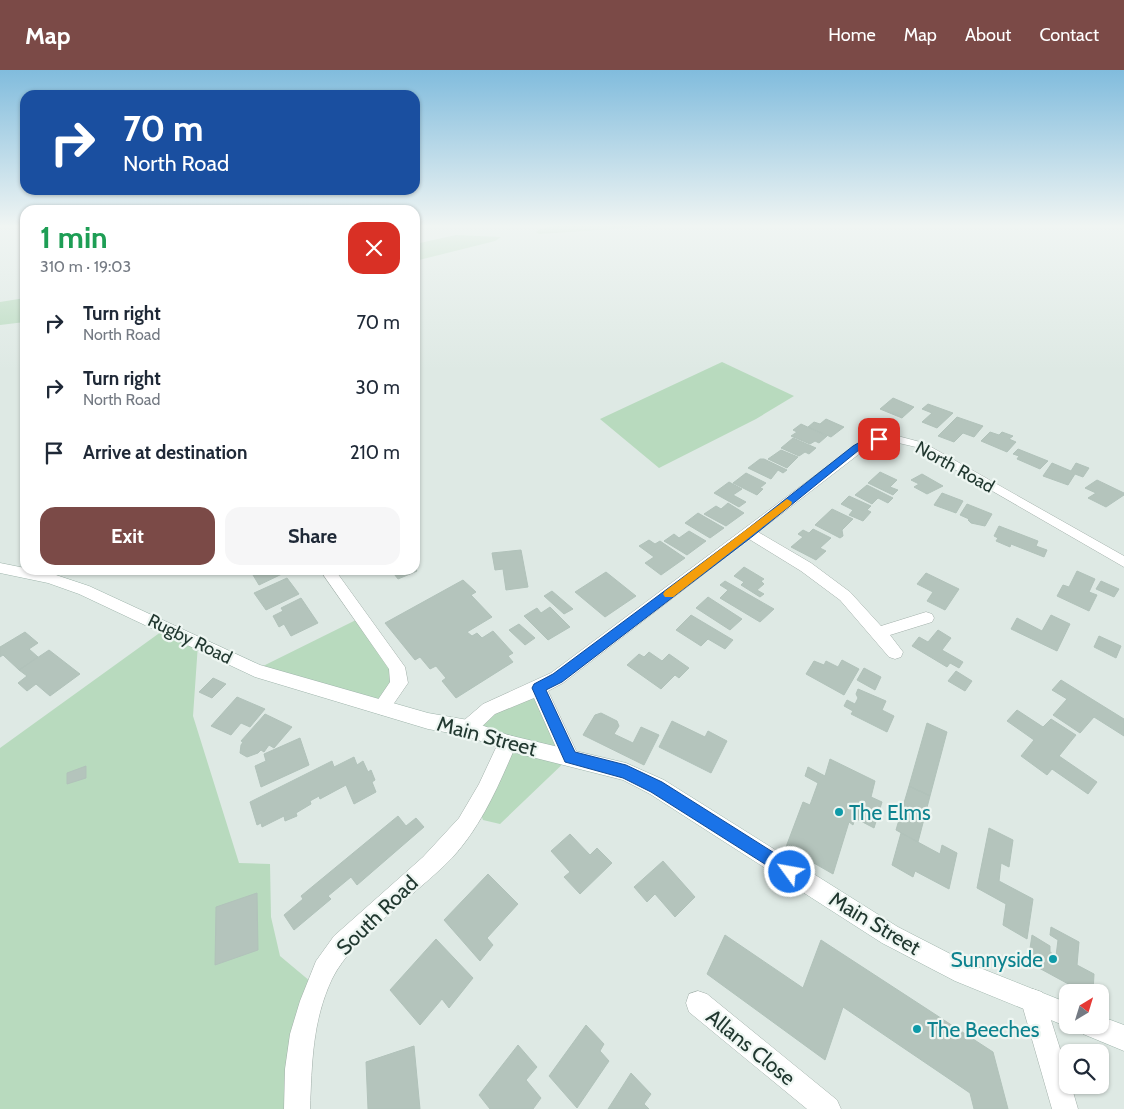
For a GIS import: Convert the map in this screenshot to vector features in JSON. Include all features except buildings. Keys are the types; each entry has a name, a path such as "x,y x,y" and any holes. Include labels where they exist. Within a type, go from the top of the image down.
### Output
{"street":[{"name":"North Road","path":"468,728 489,710 557,678 749,533 856,448 868,441 890,437 920,445 1124,562"},
{"path":"749,533 806,567 845,596 880,632 895,652"},
{"name":"Rugby Road","path":"0,568 20,572"},
{"name":"Rugby Road","path":"35,575 50,578 84,590 255,670 382,707"},
{"path":"331,575 397,667 399,683 382,707"},
{"path":"880,632 926,618"},
{"path":"538,688 570,757"},
{"name":"Main Street","path":"382,707 428,721 468,728 508,743 626,772 656,787 890,935 963,973 1059,1011"},
{"name":"South Road","path":"297,1109 298,1064 308,1014 317,987 329,963 341,946 431,864 459,834 478,807 508,743"},
{"path":"1033,1001 1065,1109"},
{"name":"Allans Close","path":"698,1003 828,1109"},
{"path":"1109,1032 1124,1038"}],"green space":[{"path":"20,299 20,323 0,325 0,302"},
{"path":"722,362 794,396 756,419 659,468 600,419"},
{"path":"360,618 397,667 382,707 255,670"},
{"path":"165,629 198,644 193,716 239,863 270,864 271,917 280,956 317,987 297,1109 0,1109 0,748"},
{"path":"538,688 570,757 500,824 483,820 478,807 508,743 468,728"}],"slow traffic":[{"path":"669,594 787,502"}],"place":[{"name":"The Elms","path":"839,812"},
{"name":"Sunnyside","path":"1053,959"},
{"name":"The Beeches","path":"917,1029"}],"route":[{"path":"790,872 656,787 626,772 570,757 538,688 557,678 749,533 856,448 868,441 879,439"}]}
